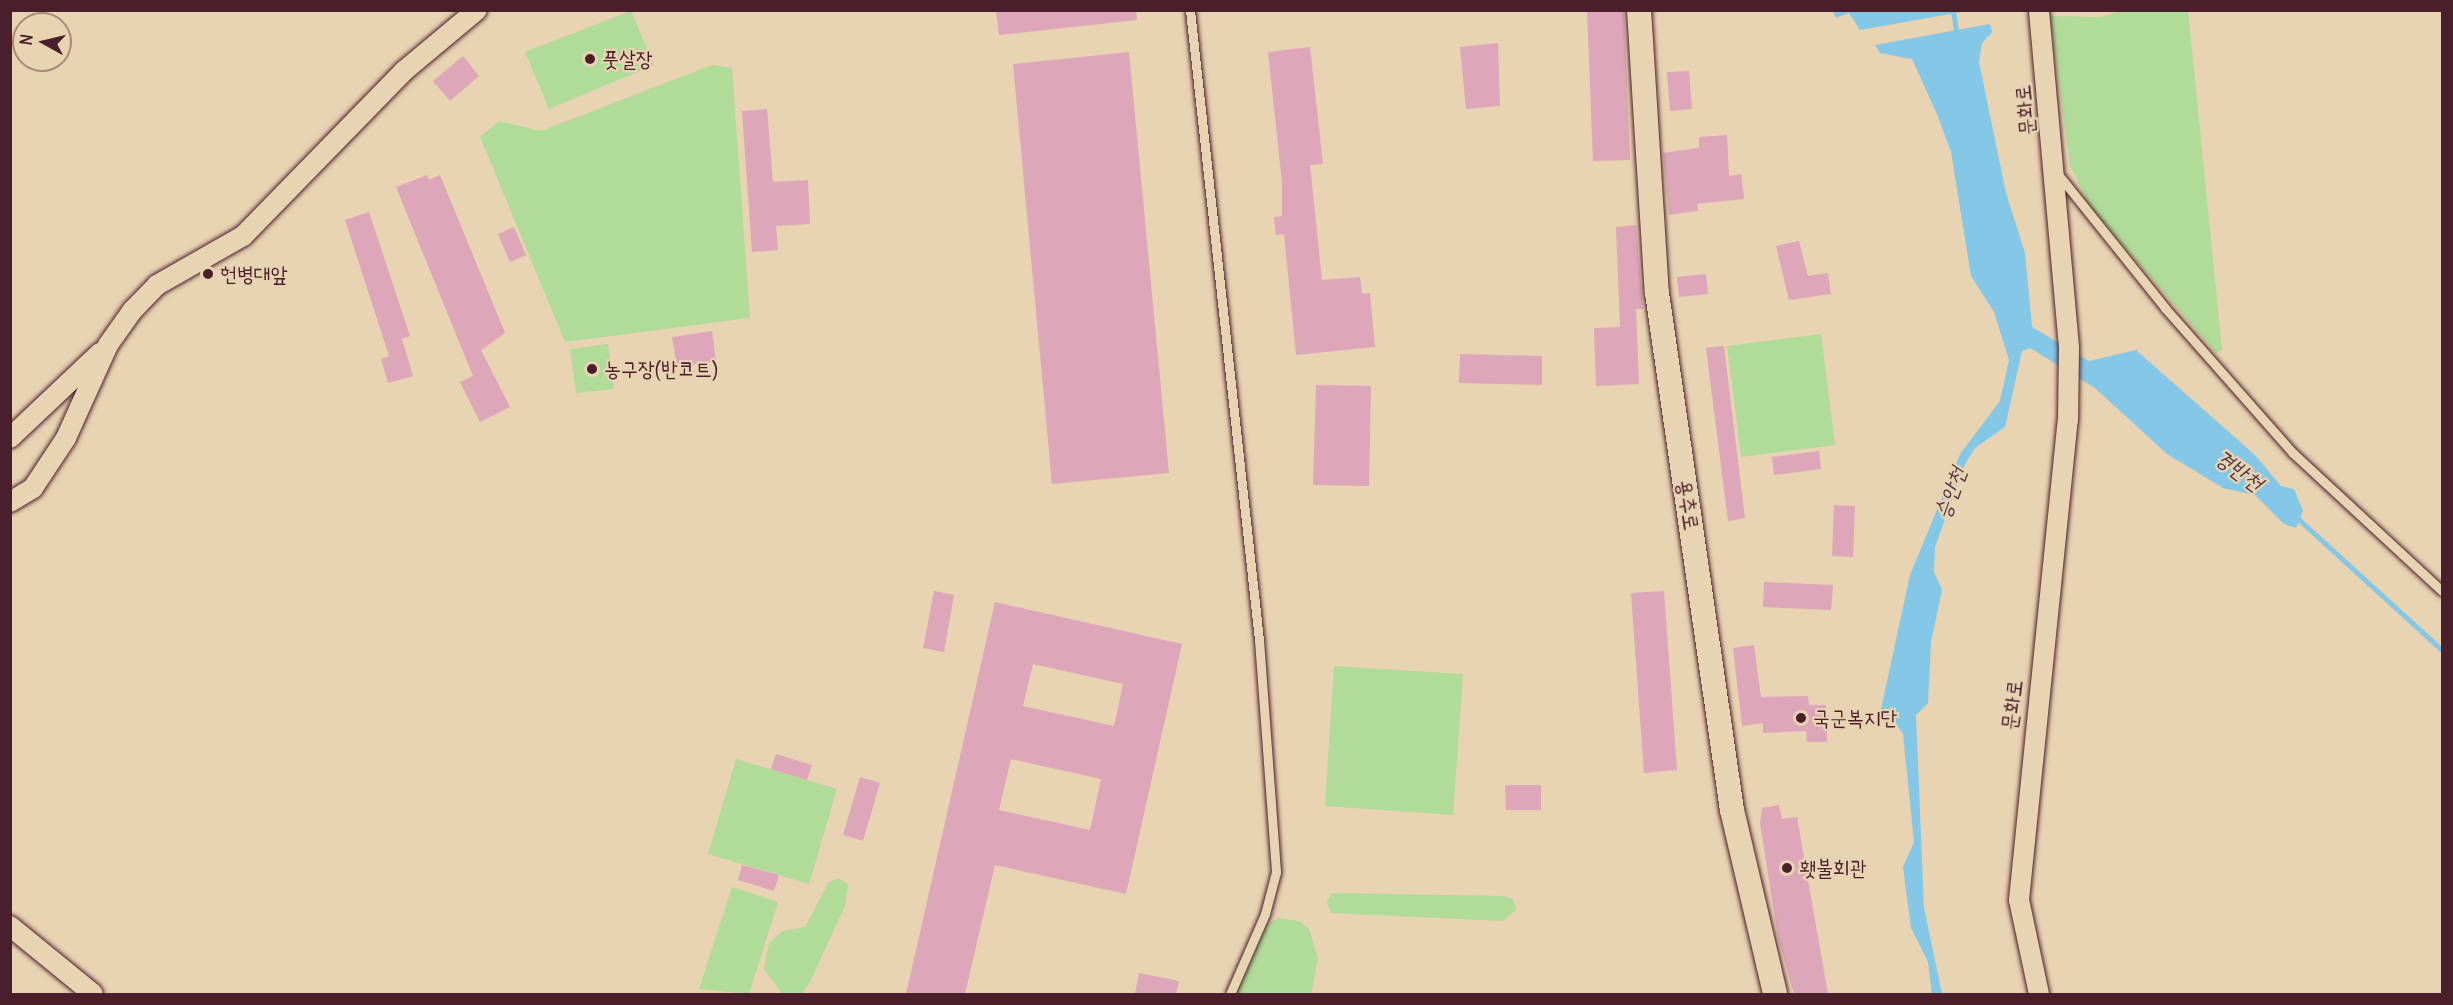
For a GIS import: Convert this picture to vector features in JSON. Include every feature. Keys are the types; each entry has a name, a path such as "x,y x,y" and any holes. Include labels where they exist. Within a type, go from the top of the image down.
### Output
{"street":[{"path":"10,438 108,345 158,285 243,236 404,71 477,10"},
{"name":"용추로","path":"1639,10 1657,293 1732,810 1775,994"},
{"name":"문화로","path":"2039,10 2056,172 2068,420 2022,829 2019,900 2039,994"},
{"path":"10,502 33,488 66,438 108,345"},
{"path":"10,926 93,994"}],"lane":[{"path":"1190,10 1259,640 1276,872 1265,914 1230,994"},
{"path":"2056,172 2165,308 2293,453 2442,591"}],"green space":[{"name":"풋살장","path":"631,11 654,65 549,109 525,52"},
{"path":"2121,11 2188,11 2222,350 2216,353 2090,207 2070,165 2050,16 2101,17"},
{"path":"712,65 732,68 750,318 565,342 480,137 499,121 541,131"},
{"path":"1821,334 1835,445 1741,457 1727,346"},
{"name":"농구장(반코트)","path":"608,344 614,389 576,393 570,349"},
{"path":"1334,666 1463,674 1453,815 1325,806"},
{"path":"736,759 837,789 809,884 708,854"},
{"path":"838,878 848,884 845,906 810,982 802,994 782,994 764,969 769,943 783,931 805,927 828,883"},
{"path":"732,887 778,902 749,994 699,989"},
{"path":"1332,893 1503,896 1513,899 1516,910 1502,921 1331,913 1327,902"},
{"path":"1278,918 1299,921 1309,929 1318,958 1311,994 1236,994 1266,925"}],"water":[{"path":"1833,10 1967,11 1860,30 1849,13 1836,18"},
{"path":"1990,24 1992,32 1982,43 1979,62 2006,193 2025,253 2032,327 2089,361 2136,350 2255,455 2281,486 2294,489 2303,511 2296,528 2284,524 2255,495 2223,488 2167,454 2095,388 2030,348 2022,351 2005,427 1975,448 1965,464 1935,547 1934,572 1942,590 1931,642 1928,703 1916,715 1924,908 1942,994 1932,994 1928,962 1911,928 1903,867 1914,842 1903,734 1891,717 1878,723 1910,575 1960,454 2000,401 2009,360 1994,312 1971,276 1951,152 1937,114 1912,59 1880,53 1875,45"}],"building":[{"path":"996,10 1136,10 1137,20 999,35"},
{"path":"1587,10 1624,10 1630,160 1593,161"},
{"path":"1498,43 1500,106 1466,109 1460,47"},
{"path":"1310,47 1323,164 1310,165 1322,280 1360,277 1362,294 1370,293 1375,347 1296,355 1284,234 1276,235 1274,217 1282,216 1282,183 1268,52"},
{"path":"1129,52 1169,473 1052,484 1013,64"},
{"path":"463,56 479,76 450,101 433,81"},
{"path":"1689,71 1692,109 1670,111 1667,72"},
{"path":"767,109 773,182 808,180 810,224 776,226 778,250 752,252 742,111"},
{"path":"1727,135 1729,176 1741,174 1744,199 1697,204 1698,211 1669,215 1663,153 1699,148 1699,137"},
{"path":"427,175 429,180 440,175 505,333 481,350 510,407 480,422 460,382 473,376 396,187"},
{"path":"369,212 410,336 402,339 413,376 388,383 381,359 389,356 345,220"},
{"path":"1636,225 1643,309 1636,309 1639,384 1596,386 1594,328 1620,327 1616,227"},
{"path":"514,227 526,255 510,262 498,234"},
{"path":"1799,241 1808,276 1828,273 1831,294 1789,300 1776,246"},
{"path":"1706,274 1708,294 1679,297 1677,277"},
{"path":"712,331 716,361 677,367 672,337"},
{"path":"1724,346 1745,518 1728,521 1706,348"},
{"path":"1460,354 1542,356 1542,385 1459,383"},
{"path":"1316,385 1371,386 1369,486 1313,485"},
{"path":"1819,451 1821,469 1774,475 1772,457"},
{"path":"1834,505 1855,506 1853,557 1832,556"},
{"path":"1764,582 1833,585 1831,610 1763,607"},
{"path":"934,591 954,595 944,652 923,648"},
{"path":"1664,591 1677,770 1644,773 1631,593"},
{"path":"995,602 1182,644 1126,894 995,865 965,994 906,994","holes":["1033,664 1123,684 1114,726 1023,706","1011,759 1101,779 1090,830 999,810"]},
{"path":"1754,645 1761,697 1808,696 1809,705 1826,705 1827,742 1807,742 1806,731 1763,733 1763,723 1742,726 1733,648"},
{"path":"776,754 812,765 807,780 771,769"},
{"path":"860,777 880,783 863,841 843,835"},
{"path":"1505,785 1541,785 1541,810 1506,810"},
{"path":"1779,805 1782,819 1797,817 1828,994 1794,994 1778,938 1760,823 1762,808"},
{"path":"742,865 779,875 774,891 738,880"},
{"path":"1139,973 1179,981 1176,994 1135,994"}],"waterway":[{"name":"승안천","path":"1953,10 1957,37"},
{"name":"경반천","path":"2295,516 2442,650"}],"place":[{"name":"풋살장","path":"590,59"},
{"name":"헌병대앞","path":"208,274"},
{"name":"농구장(반코트)","path":"592,369"},
{"name":"국군복지단","path":"1801,718"},
{"name":"횃불회관","path":"1787,868"}]}
